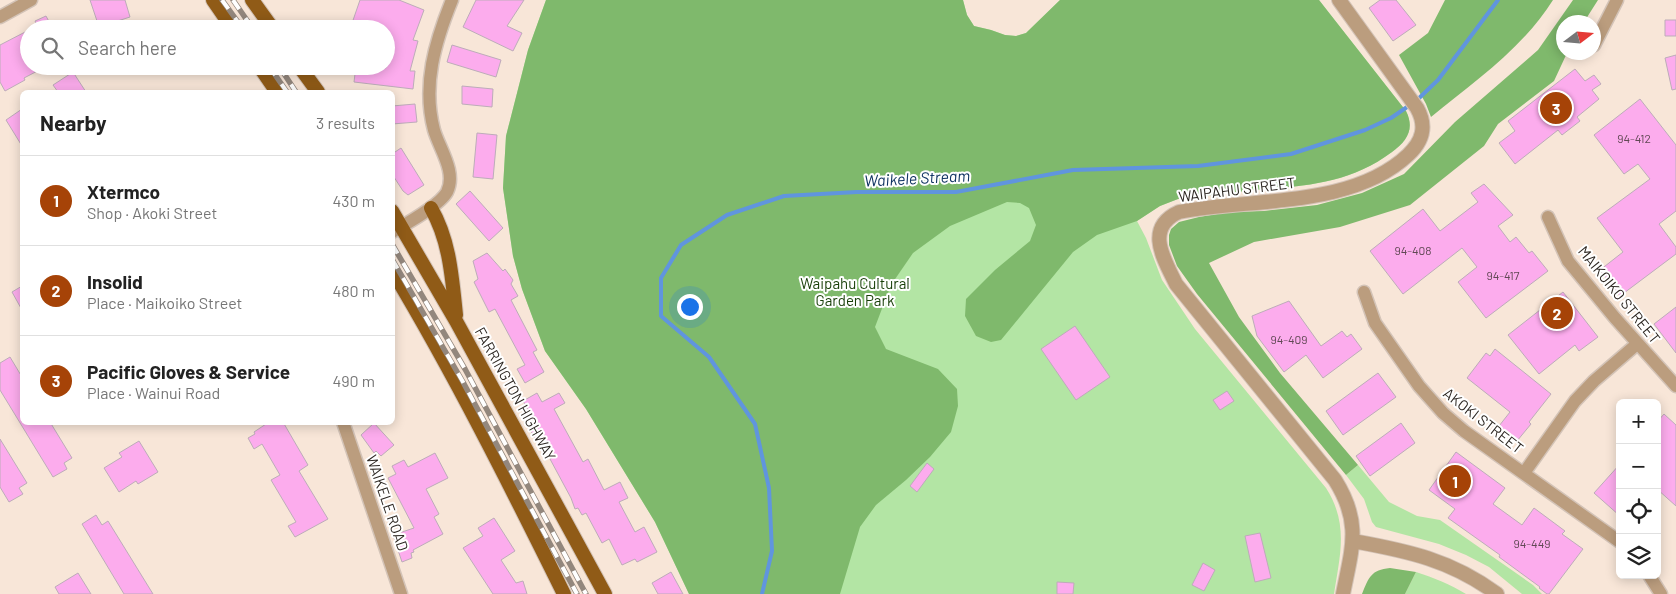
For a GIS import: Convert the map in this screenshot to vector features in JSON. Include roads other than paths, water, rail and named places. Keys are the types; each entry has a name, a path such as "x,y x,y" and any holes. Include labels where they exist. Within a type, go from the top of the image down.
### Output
{"main road":[{"path":"213,0 227,20"},
{"path":"252,0 266,20"},
{"path":"265,75 276,90"},
{"path":"306,75 317,90"},
{"path":"431,208 443,232 451,266 456,321"},
{"name":"FARRINGTON HIGHWAY","path":"397,229 456,321 605,594"},
{"path":"395,275 434,341 472,412 564,594"}],"street":[{"path":"0,17 31,0"},
{"path":"397,229 431,208 447,192 450,184 450,173 433,128 428,96 435,50 452,0"},
{"name":"WAIPAHU STREET","path":"1339,0 1422,116 1423,125 1418,144 1403,160 1374,177 1341,190 1312,196 1179,212 1169,217 1163,223 1159,242 1176,284 1339,487 1350,509 1353,526 1353,541 1343,594"},
{"path":"1601,31 1617,0"},
{"name":"MAIKOIKO STREET","path":"1548,217 1568,261 1676,386"},
{"name":"AKOKI STREET","path":"1364,292 1374,323 1419,386 1443,413 1464,431 1616,539"},
{"path":"1524,473 1575,401 1594,381 1638,344"},
{"name":"WAIKELE ROAD","path":"344,425 401,594"},
{"path":"1353,541 1399,549 1436,560 1457,569 1497,594"},
{"path":"1652,579 1661,594"}],"waterway":[{"name":"Waikele Stream","path":"1416,101 1438,80 1498,0"},
{"name":"Waikele Stream","path":"762,594 772,551 769,488 755,424 709,357 661,316 661,278 681,245 727,215 784,196 857,192 956,192 1073,170 1198,166 1291,154 1365,130 1391,118 1410,105"}],"railway":[{"path":"222,0 236,20"},
{"path":"233,0 247,20"},
{"path":"275,75 286,90"},
{"path":"285,75 295,90"},
{"path":"395,249 465,369 586,594"},
{"path":"395,264 463,382 577,594"}],"place":[{"name":"Pacific Gloves & Service","path":"1556,108"},
{"name":"Insolid","path":"1557,313"},
{"name":"Xtermco","path":"1455,481"}],"park label":[{"name":"Waipahu Cultural Garden Park","path":"855,292"}]}
